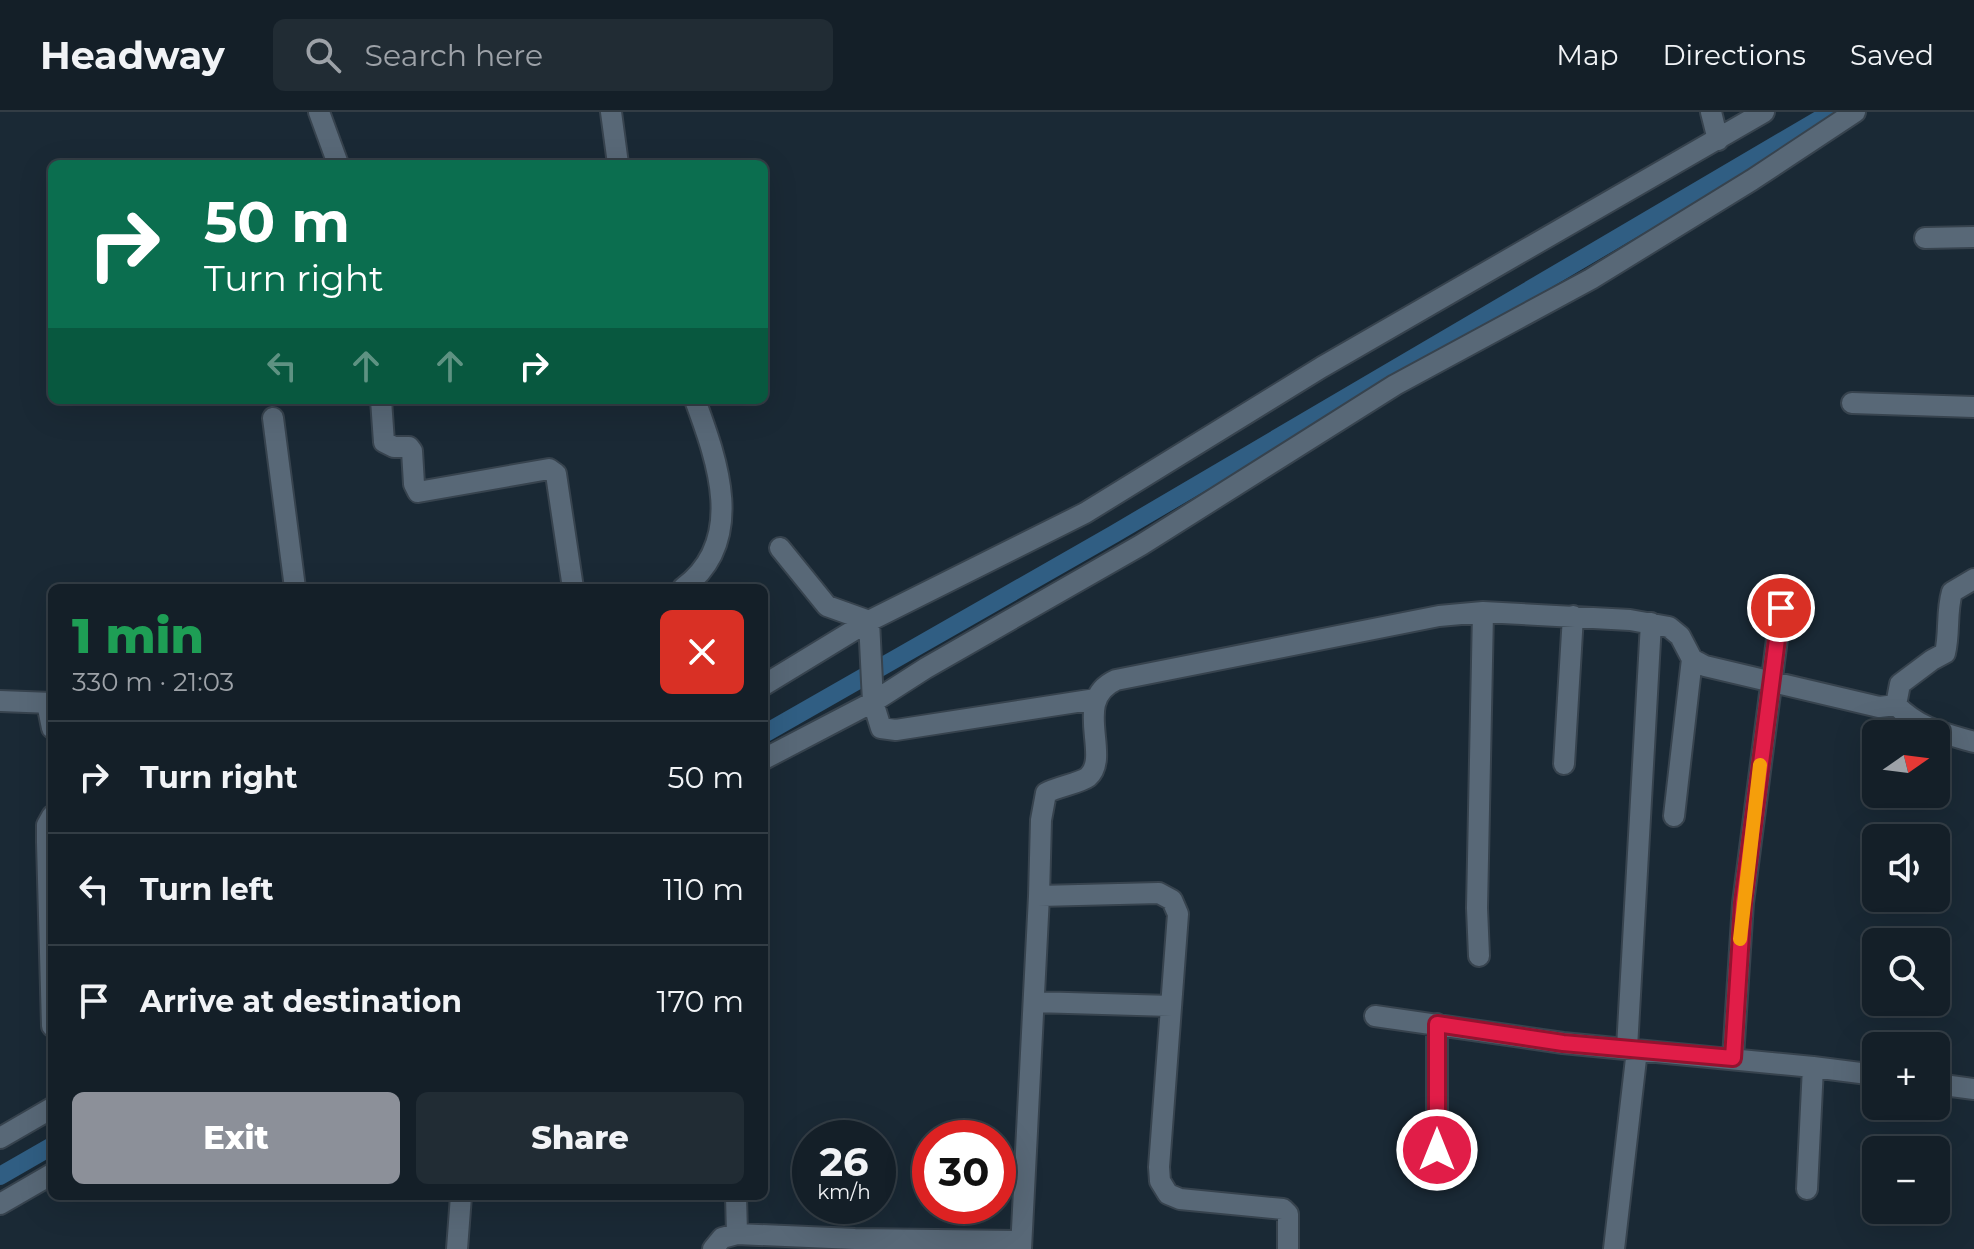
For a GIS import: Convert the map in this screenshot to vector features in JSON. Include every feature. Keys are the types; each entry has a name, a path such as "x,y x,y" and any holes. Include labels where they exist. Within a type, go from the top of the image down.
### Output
{"street":[{"path":"319,112 337,160"},
{"path":"611,112 617,160"},
{"path":"1711,112 1718,140"},
{"path":"768,683 1085,513 1322,367 1764,112"},
{"path":"768,757 872,693 926,668 1141,545 1395,385 1591,279 1752,180 1855,112"},
{"path":"1925,238 1974,237"},
{"path":"1852,403 1974,407"},
{"path":"381,404 384,442 394,447 409,447 412,451 414,484 418,492 549,469 556,474 572,584"},
{"path":"688,584 696,578 712,553 720,525 722,489 718,467 696,404"},
{"path":"273,418 294,584"},
{"path":"780,548 827,606 869,628"},
{"path":"1896,705 1900,684 1945,653 1952,592 1974,579"},
{"path":"1733,1058 1743,903 1781,608"},
{"path":"1479,956 1477,908 1483,612"},
{"path":"713,1249 722,1238 737,1234 1021,1245 1041,820 1046,793 1087,777 1093,768 1096,699 1105,685 1116,680 1439,616 1483,612 1573,616 1669,627 1680,636 1692,659 1674,816"},
{"path":"1564,764 1573,616"},
{"path":"1614,1249 1632,1049 1651,623"},
{"path":"869,628 872,693 881,728 896,730 1096,699"},
{"path":"1692,659 1705,666 1770,683 1879,707 1896,705"},
{"path":"0,701 48,703"},
{"path":"1896,705 1912,721 1930,730 1974,742"},
{"path":"48,823 48,872"},
{"path":"1039,896 1159,893 1172,900 1178,914 1160,1181 1168,1194 1180,1199 1283,1209 1288,1214 1288,1249"},
{"path":"1034,1002 1171,1006"},
{"path":"1375,1016 1563,1043 1862,1073"},
{"path":"1437,1024 1437,1150"},
{"path":"1807,1189 1813,1067"},
{"path":"1950,1086 1974,1089"},
{"path":"0,1138 48,1110"},
{"path":"0,1204 48,1176"},
{"path":"457,1249 461,1200"},
{"path":"736,1200 737,1234"}],"waterway":[{"path":"768,732 1114,534 1832,112"},
{"path":"0,1176 48,1148"}],"slow traffic":[{"path":"1740,939 1760,765"}],"route":[{"path":"1437,1150 1437,1024 1563,1043 1733,1058 1743,903 1781,608"}]}
